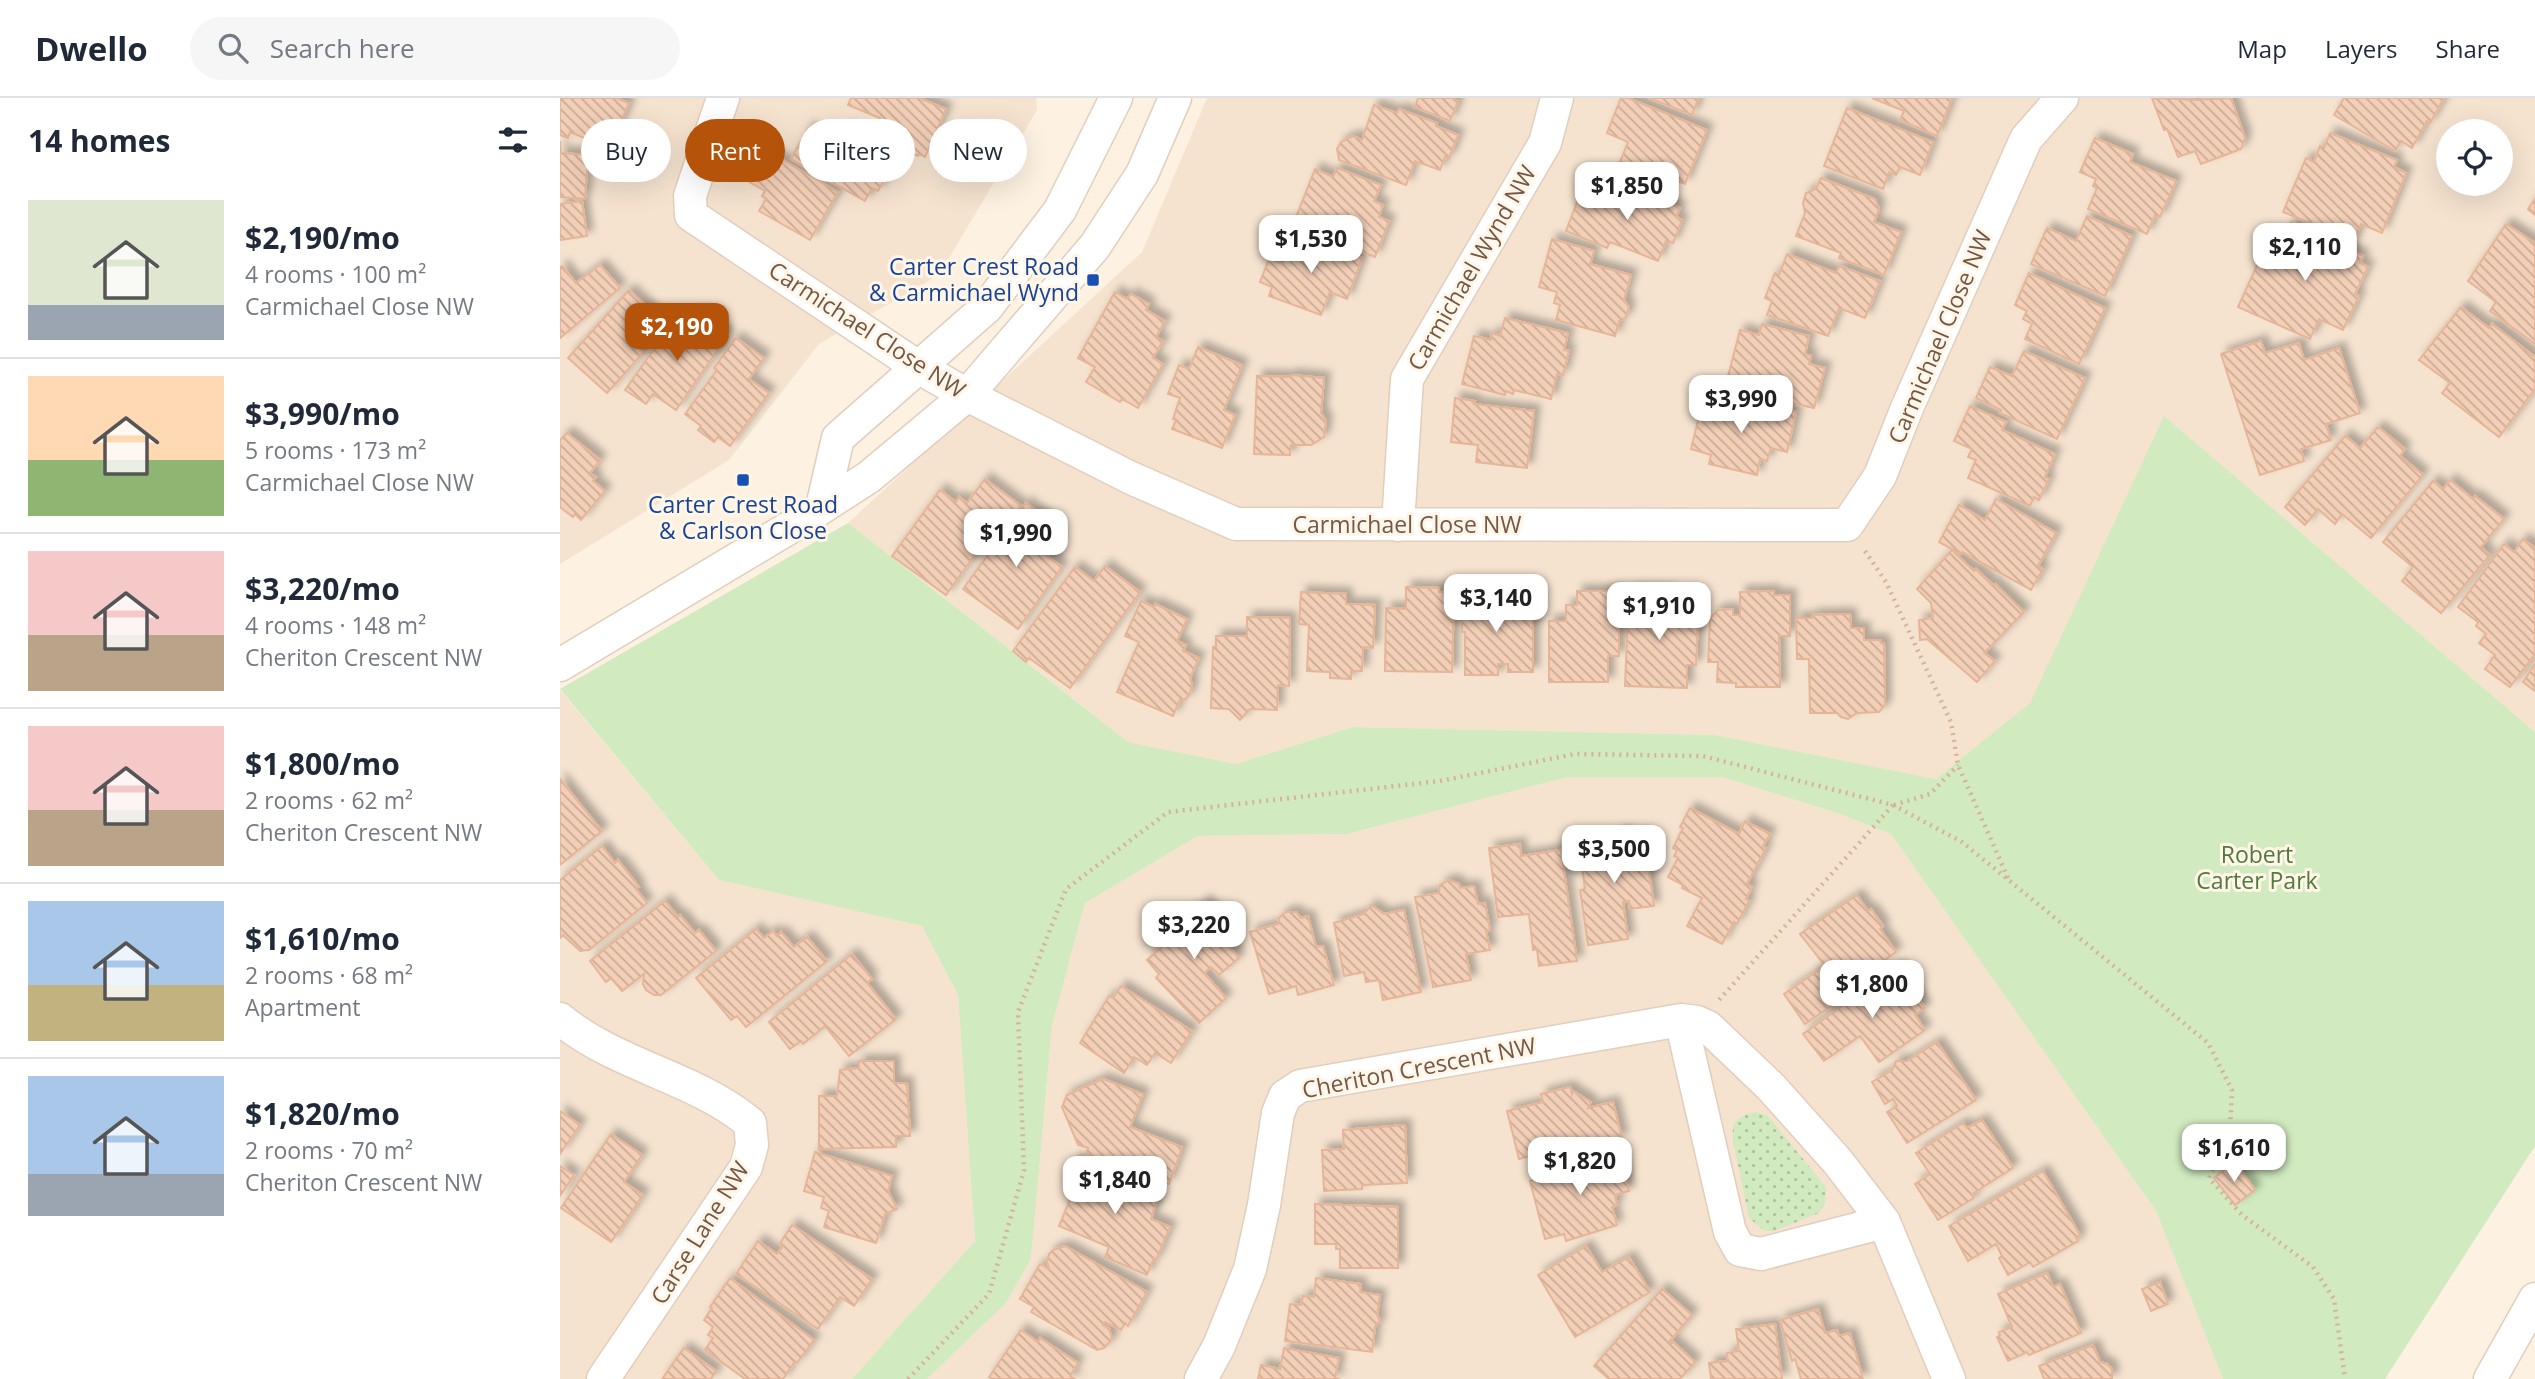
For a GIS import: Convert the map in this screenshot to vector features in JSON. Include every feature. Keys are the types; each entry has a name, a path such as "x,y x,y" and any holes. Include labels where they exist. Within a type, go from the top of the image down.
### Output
{"street":[{"name":"Carmichael Close NW","path":"723,98 690,197 691,215 918,367 967,395 1132,478 1236,524 1398,525 1847,525 1880,476 1907,408 2026,139 2062,98"},
{"path":"822,507 838,438 987,307 1060,211 1116,98"},
{"path":"560,665 869,477 967,395 1095,246 1142,174 1175,98"},
{"name":"Carmichael Wynd NW","path":"1398,525 1407,379 1545,143 1557,98"},
{"name":"Carse Lane NW","path":"560,1019 576,1033 623,1059 730,1106 750,1123 752,1144 746,1167 603,1379"},
{"path":"1681,1020 1730,1232 1740,1250 1761,1254 1884,1223"},
{"name":"Cheriton Crescent NW","path":"1201,1379 1219,1346 1250,1269 1264,1205 1278,1113 1285,1096 1300,1086 1681,1020 1708,1027 1771,1087 1838,1162 1884,1223 1949,1379"},
{"path":"2490,1379 2535,1300"}],"path":[{"path":"1847,525 1886,582 1951,722 1958,765 2008,879"},
{"path":"908,1379 989,1294 1024,1170 1018,1012 1066,889 1168,811 1440,781 1576,754 1703,756 1893,805 1962,842 2008,879 2208,1043 2232,1090 2230,1132 2209,1178 2242,1215 2313,1266 2334,1299 2346,1379"},
{"path":"1681,1020 1709,1010 1893,805 1930,794 1958,765"}],"shaded area":[{"path":"560,98 1036,98 1037,110 1027,127 1027,119 929,119 929,182 994,182 939,275 819,344 729,460 560,564"},
{"path":"1207,98 2535,98 2535,732 2165,417 2030,704 1936,779 1715,735 1353,727 1236,764 1128,742 848,523 1142,252"},
{"path":"560,690 719,880 922,926 958,995 975,1241 852,1379 560,1379"},
{"path":"1568,777 1722,777 1834,812 1891,834 2156,1211 2223,1379 927,1379 1006,1303 1031,1259 1052,1026 1085,903 1198,836 1347,834"}],"green space":[{"name":"Robert Carter Park","path":"2164,416 2535,732 2535,1146 2385,1379 2223,1379 2156,1211 1891,834 1834,812 1722,777 1568,777 1347,834 1198,836 1085,903 1052,1026 1031,1259 1006,1303 927,1379 852,1379 975,1241 958,995 922,926 719,880 560,689 848,523 1128,742 1236,764 1353,727 1715,735 1936,779 2030,703"},
{"path":"1756,1112 1767,1115 1826,1187 1825,1203 1819,1213 1774,1231 1765,1231 1749,1218 1733,1141 1736,1121"}],"building":[{"path":"560,98 616,98 629,103 622,119 581,119 581,137 570,132 568,138 560,135"},
{"path":"851,98 919,98 946,109 942,119 929,119 929,148 925,157 915,155 915,119 880,119 848,105"},
{"path":"1418,98 1455,98 1454,100 1458,101 1450,121 1415,107"},
{"path":"1621,98 1628,98 1707,130 1685,184 1668,177 1664,186 1618,167 1628,142 1607,133"},
{"path":"1649,98 1699,98 1692,115"},
{"path":"1872,98 1952,98 1937,136 1900,120 1904,111"},
{"path":"2152,98 2231,98 2245,138 2241,149 2201,164 2195,151 2178,157"},
{"path":"2344,98 2444,98 2412,148 2401,141 2395,151 2334,115"},
{"path":"1374,105 1397,113 1399,109 1437,123 1436,126 1458,135 1449,158 1445,157 1440,170 1415,161 1406,185 1339,160 1337,149 1341,142 1353,136 1362,140"},
{"path":"1847,108 1933,142 1920,175 1900,167 1896,175 1889,172 1883,189 1824,166"},
{"path":"2330,133 2397,160 2394,167 2406,173 2382,233 2361,224 2354,241 2283,212 2306,158 2314,162 2320,146 2324,148"},
{"path":"2095,138 2133,154 2130,162 2176,181 2160,217 2155,215 2147,234 2088,209 2097,188 2093,186 2096,179 2080,172"},
{"path":"560,141 561,153 581,154 581,182 586,182 585,199 560,197"},
{"path":"799,144 799,164 791,159"},
{"path":"785,161 799,169 799,182 821,182 838,192 810,240 759,211 766,199 762,196 765,191 749,182 785,182"},
{"path":"1337,168 1381,185 1374,201 1383,205 1379,217 1389,221 1375,257 1293,225 1315,169 1333,177"},
{"path":"1821,178 1875,199 1879,209 1874,222 1901,232 1884,275 1839,258 1841,253 1796,236 1805,213 1803,203 1806,193 1816,189"},
{"path":"832,182 883,182 878,191 872,188 865,201"},
{"path":"1617,183 1680,208 1676,217 1682,220 1673,243 1666,241 1658,261 1610,242 1607,248 1566,231 1579,197 1601,206 1606,195 1611,197"},
{"path":"2535,199 2535,215 2528,209"},
{"path":"582,201 587,236 560,240 560,204"},
{"path":"2087,216 2132,236 2105,296 2031,264 2047,228 2076,241"},
{"path":"2291,222 2363,256 2360,263 2368,267 2355,294 2359,296 2343,330 2319,319 2310,339 2238,307 2263,252 2271,255 2277,243 2280,245"},
{"path":"2506,224 2535,243 2535,344 2490,311 2496,302 2468,281"},
{"path":"1294,234 1362,258 1347,299 1330,292 1321,315 1269,296 1272,287 1260,282 1269,259 1283,264"},
{"path":"1552,239 1594,251 1590,264 1631,275 1624,300 1629,307 1626,317 1619,321 1615,336 1556,320 1560,305 1554,303 1557,292 1539,287"},
{"path":"1787,254 1836,273 1840,266 1880,281 1865,318 1839,308 1828,336 1767,315 1772,301 1765,298 1775,273 1779,275"},
{"path":"600,265 620,288 560,338 560,267 562,266 576,283"},
{"path":"2029,273 2105,308 2079,364 2025,339 2032,324 2023,319 2027,311 2015,305"},
{"path":"629,290 653,312 629,339 644,352 607,393 568,358"},
{"path":"1115,292 1127,299 1131,294 1149,304 1146,310 1165,321 1156,337 1163,341 1153,358 1163,364 1138,408 1122,399 1120,402 1086,382 1095,367 1078,358"},
{"path":"2461,307 2489,328 2492,324 2535,357 2535,389 2499,437 2442,393 2450,383 2419,360"},
{"path":"697,314 728,335 676,410 653,394 646,404 625,390 671,325 683,333"},
{"path":"1505,318 1568,333 1564,350 1569,351 1563,375 1557,374 1551,399 1514,390 1513,394 1506,391 1505,395 1462,384 1474,336 1491,340 1492,333 1500,336"},
{"path":"1762,324 1809,336 1805,354 1811,356 1809,364 1825,368 1814,408 1725,388 1740,330 1759,335"},
{"path":"736,338 764,358 749,379 769,393 730,446 718,437 714,442 698,430 701,426 685,414"},
{"path":"2261,341 2265,353 2299,343 2304,360 2339,348 2360,413 2326,424 2331,440 2301,449 2304,461 2260,475 2221,354"},
{"path":"1198,347 1242,365 1224,410 1235,415 1222,448 1172,429 1180,398 1168,394 1179,365 1189,369"},
{"path":"2024,351 2085,378 2057,439 2000,413 2001,410 1976,398 1990,367 2012,376"},
{"path":"1257,376 1324,378 1321,413 1326,420 1324,437 1311,445 1291,445 1290,455 1254,454"},
{"path":"1455,398 1475,401 1474,404 1534,411 1527,468 1476,462 1478,445 1451,442"},
{"path":"1703,400 1765,415 1767,405 1796,412 1787,452 1771,448 1767,461 1760,459 1757,475 1709,464 1711,455 1691,449"},
{"path":"1970,406 2006,422 2002,430 2055,454 2045,477 2049,479 2039,500 2034,497 2030,506 1968,478 1976,460 1968,457 1972,449 1954,441"},
{"path":"2378,427 2405,449 2400,456 2423,475 2371,538 2342,514 2335,524 2318,509 2305,525 2285,507 2345,436 2360,448"},
{"path":"567,433 600,460 590,473 596,477 593,481 605,491 581,520 560,507 560,440"},
{"path":"985,479 1021,506 998,537 992,531 946,595 892,556 940,490 956,502 959,497 967,503"},
{"path":"2450,480 2504,519 2481,547 2490,555 2441,613 2402,581 2413,567 2383,542 2433,481 2443,489"},
{"path":"1996,499 2056,533 2038,566 2043,569 2031,590 1939,542 1959,505 1985,520"},
{"path":"1026,503 1055,525 1037,549 1062,567 1018,629 963,589"},
{"path":"2523,539 2535,548 2535,654 2510,687 2485,669 2495,655 2479,643 2486,634 2476,626 2478,622 2458,607 2504,544 2514,552"},
{"path":"1952,550 1974,571 1976,569 1995,584 2024,612 1984,653 1995,661 1977,682 1927,639 1920,640 1919,620 1933,618 1931,603 1917,589"},
{"path":"1105,566 1140,592 1070,688 1029,658 1026,662 1013,651 1075,567 1094,581"},
{"path":"1406,587 1439,588 1439,592 1454,592 1452,672 1385,671 1386,608 1406,609"},
{"path":"1465,589 1505,589 1505,612 1508,612 1508,607 1533,607 1533,672 1508,672 1508,664 1498,664 1498,675 1465,675 1462,612 1465,612"},
{"path":"1629,590 1668,591 1668,602 1679,602 1679,617 1698,618 1696,665 1687,665 1687,688 1625,686"},
{"path":"1577,591 1619,591 1619,656 1608,656 1608,682 1549,682 1549,621 1566,621 1566,605 1577,605"},
{"path":"1774,591 1774,595 1790,595 1790,636 1779,636 1780,687 1736,687 1736,683 1717,682 1718,662 1708,662 1710,618 1718,610 1733,609 1733,615 1740,615 1740,592"},
{"path":"1301,592 1346,594 1346,604 1375,605 1373,648 1363,647 1362,671 1351,671 1351,679 1330,678 1330,672 1307,671 1309,625 1299,624"},
{"path":"1141,601 1154,607 1155,604 1187,619 1177,641 1186,645 1183,651 1199,658 1190,678 1190,693 1186,699 1180,700 1173,716 1117,692 1139,642 1125,636"},
{"path":"1850,614 1851,628 1864,628 1864,640 1881,640 1881,643 1884,643 1885,705 1879,712 1857,713 1848,719 1837,713 1810,713 1809,659 1797,659 1796,618"},
{"path":"1247,617 1290,618 1289,686 1278,685 1277,710 1250,709 1240,720 1229,709 1211,708 1213,647 1216,647 1216,636 1247,636"},
{"path":"2535,664 2535,691 2523,682"},
{"path":"560,779 602,831 560,865"},
{"path":"1690,808 1739,834 1745,821 1770,834 1763,846 1766,848 1747,884 1752,887 1746,899 1749,901 1722,944 1687,926 1702,898 1668,877 1678,858 1674,856 1677,850 1673,848"},
{"path":"1621,832 1633,837 1644,835 1651,845 1651,854 1647,859 1654,906 1630,909 1629,901 1623,902 1628,939 1588,945 1580,890 1585,889 1579,844 1611,840"},
{"path":"1520,844 1521,856 1561,850 1577,961 1539,966 1537,949 1533,950 1529,914 1498,917 1489,848"},
{"path":"602,846 615,863 618,860 639,887 636,889 647,903 589,950 580,951 563,935 560,938 560,880"},
{"path":"1449,880 1459,884 1460,888 1474,886 1478,904 1485,903 1490,930 1486,931 1490,950 1466,954 1471,980 1433,987 1415,897 1439,893 1440,885"},
{"path":"1857,895 1883,926 1880,929 1896,952 1846,987 1850,993 1805,1024 1784,994 1825,966 1800,934"},
{"path":"665,901 695,933 699,930 716,951 661,995 654,995 646,990 643,984 644,974 622,991 611,978 606,982 590,961"},
{"path":"1205,901 1222,920 1213,929 1239,958 1219,975 1211,967 1204,973 1226,998 1199,1023 1156,978 1159,974 1147,960 1167,942 1161,936"},
{"path":"1371,905 1384,914 1404,910 1421,992 1383,1000 1379,980 1366,982 1364,972 1344,976 1334,923 1364,914"},
{"path":"1286,912 1296,912 1301,918 1308,916 1316,947 1323,946 1334,985 1298,995 1296,986 1269,994 1250,932 1278,924 1279,918"},
{"path":"756,929 764,938 773,931 777,936 781,932 794,947 807,937 827,961 746,1027 737,1016 731,1020 696,978"},
{"path":"852,954 872,979 867,983 896,1019 849,1056 825,1026 803,1044 801,1041 790,1049 769,1022"},
{"path":"1897,967 1925,1008 1915,1015 1925,1030 1879,1062 1860,1036 1824,1061 1803,1034"},
{"path":"1121,986 1192,1031 1171,1063 1155,1053 1147,1065 1134,1057 1124,1073 1080,1043 1109,996 1113,998"},
{"path":"1937,1042 1976,1100 1907,1143 1887,1112 1897,1106 1893,1099 1885,1104 1872,1082 1892,1070 1896,1061 1907,1061"},
{"path":"859,1061 894,1061 894,1083 907,1083 910,1136 896,1136 896,1147 819,1149 819,1096 837,1096 840,1070 859,1068"},
{"path":"1103,1079 1143,1094 1130,1127 1182,1147 1169,1184 1086,1154 1088,1148 1078,1145 1062,1107 1067,1095"},
{"path":"1570,1087 1572,1094 1573,1091 1591,1102 1588,1108 1613,1102 1622,1138 1559,1153 1554,1150 1519,1159 1507,1111 1543,1102 1541,1094"},
{"path":"560,1111 580,1125 560,1154"},
{"path":"1982,1120 2013,1168 1972,1194 1974,1198 1938,1220 1915,1184 1930,1174 1916,1153 1963,1123 1967,1128"},
{"path":"1405,1125 1407,1183 1362,1185 1362,1189 1324,1191 1322,1150 1344,1149 1343,1130"},
{"path":"611,1134 642,1155 624,1182 643,1195 611,1242 561,1208"},
{"path":"815,1152 892,1176 888,1191 897,1209 885,1214 876,1243 824,1227 829,1211 821,1208 824,1197 804,1191"},
{"path":"1618,1152 1629,1191 1615,1195 1617,1205 1612,1207 1617,1225 1566,1241 1564,1234 1545,1239 1530,1181 1552,1175 1551,1171 1566,1168 1565,1164"},
{"path":"1075,1159 1159,1193 1151,1219 1170,1227 1147,1275 1105,1257 1109,1247 1059,1226 1074,1190 1064,1186"},
{"path":"2234,1162 2255,1190 2235,1205 2214,1178"},
{"path":"560,1166 574,1175 560,1196"},
{"path":"2043,1171 2080,1235 2076,1237 2078,1241 2033,1267 2030,1262 2008,1275 1999,1258 2002,1256 1996,1244 1968,1261 1949,1226"},
{"path":"1315,1204 1398,1207 1398,1268 1340,1268 1340,1249 1336,1249 1336,1244 1315,1244"},
{"path":"792,1225 872,1279 854,1306 840,1297 818,1329 736,1274 758,1241 777,1254 783,1246 780,1243"},
{"path":"1065,1246 1147,1292 1128,1326 1125,1323 1121,1330 1105,1322 1103,1325 1109,1328 1112,1339 1104,1348 1097,1350 1031,1312 1034,1307 1020,1299 1040,1264 1049,1269 1049,1254"},
{"path":"1586,1246 1602,1272 1629,1257 1650,1292 1575,1337 1538,1275"},
{"path":"2047,1273 2053,1287 2060,1284 2081,1333 2008,1361 1997,1337 1999,1332 2012,1327 1998,1294"},
{"path":"730,1278 814,1340 783,1379 745,1379 705,1350 713,1338 708,1335 713,1327 704,1320"},
{"path":"1316,1278 1361,1284 1360,1292 1380,1295 1377,1315 1380,1321 1375,1327 1372,1352 1285,1341 1290,1304 1301,1305 1303,1296 1314,1297"},
{"path":"2160,1282 2168,1304 2151,1311 2142,1289"},
{"path":"1662,1289 1692,1315 1669,1342 1673,1342 1695,1362 1680,1379 1609,1379 1594,1366"},
{"path":"1818,1309 1825,1333 1837,1330 1839,1336 1850,1333 1863,1379 1801,1379 1795,1359 1792,1361 1780,1320"},
{"path":"1775,1324 1782,1379 1711,1379 1709,1363 1728,1361 1727,1353 1739,1351 1736,1329"},
{"path":"1021,1330 1038,1342 1040,1338 1078,1363 1070,1376 1075,1379 989,1377"},
{"path":"2093,1345 2100,1362 2112,1369 2112,1379 2044,1379 2039,1366"},
{"path":"684,1348 716,1371 711,1379 662,1379"},
{"path":"1284,1348 1339,1358 1335,1378 1340,1379 1258,1379 1261,1365 1280,1369"}],"place":[{"name":"Carter Crest Road & Carmichael Wynd","path":"1093,280"},
{"name":"Carter Crest Road & Carlson Close","path":"743,480"}]}
